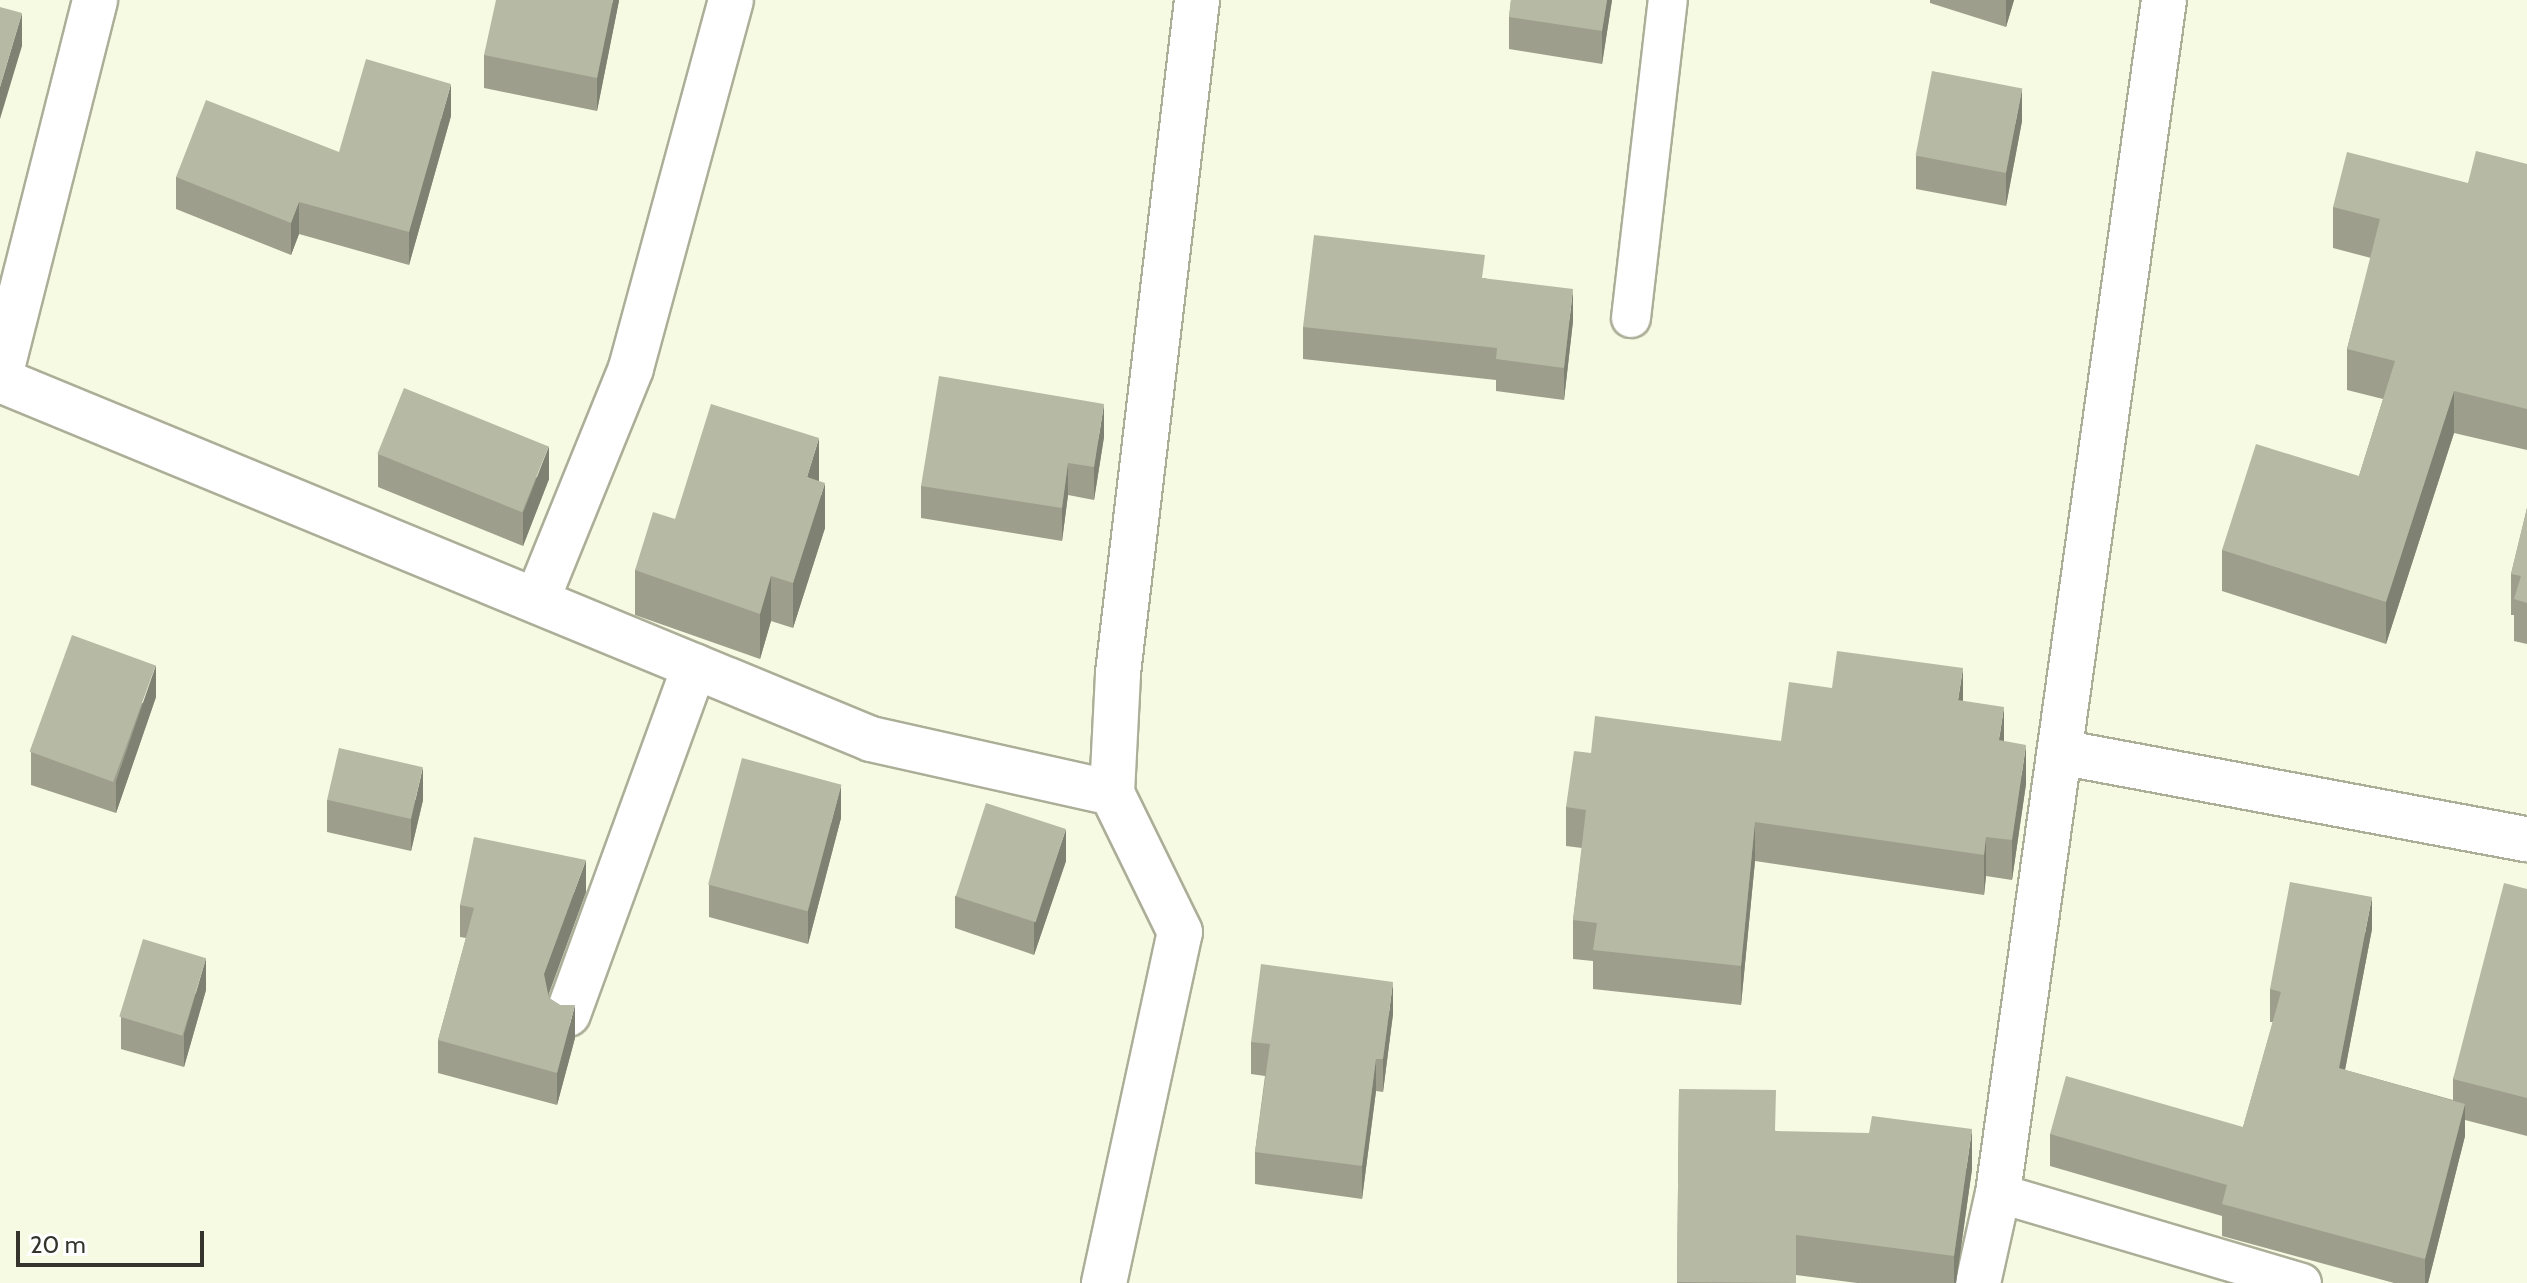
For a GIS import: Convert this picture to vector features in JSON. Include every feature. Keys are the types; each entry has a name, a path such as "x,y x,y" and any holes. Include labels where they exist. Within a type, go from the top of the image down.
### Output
{"street":[{"path":"95,0 0,378 871,739 1112,793"},
{"path":"537,600 631,368 731,0"},
{"path":"1104,1283 1180,932 1112,793 1118,673 1197,0"},
{"path":"1978,1283 1998,1193 2164,0"},
{"path":"568,1014 695,666"},
{"path":"2060,752 2527,839"}],"lane":[{"path":"1631,318 1668,0"},
{"path":"1998,1193 2302,1283"}],"building":[{"path":"496,0 613,0 597,78 484,55"},
{"path":"1511,0 1607,0 1602,31 1509,17"},
{"path":"0,7 22,13 0,87"},
{"path":"366,59 451,84 409,232 299,202 291,223 176,177 206,100 339,152"},
{"path":"1932,71 2022,89 2006,173 1916,155"},
{"path":"2476,151 2527,164 2527,409 2454,391 2386,602 2222,550 2256,444 2359,476 2395,361 2347,349 2380,219 2333,207 2347,152 2468,183"},
{"path":"1314,235 1485,255 1482,278 1573,289 1564,368 1496,359 1497,348 1303,327"},
{"path":"939,376 1104,404 1094,467 1068,463 1062,508 921,486"},
{"path":"404,388 549,446 522,512 377,454"},
{"path":"711,404 819,438 807,477 825,483 793,583 771,576 760,614 635,570 653,512 675,519"},
{"path":"2527,508 2527,603 2514,599 2521,576 2511,574"},
{"path":"72,635 156,665 113,782 30,752"},
{"path":"1837,651 1963,668 1958,700 2004,707 1999,740 2026,745 2012,840 1986,837 1984,855 1755,822 1741,966 1593,950 1597,923 1573,920 1586,810 1566,807 1574,751 1591,753 1595,716 1781,741 1789,682 1832,688"},
{"path":"339,748 423,767 411,819 327,800"},
{"path":"742,758 841,785 808,911 708,885"},
{"path":"986,803 1066,829 1036,922 956,896"},
{"path":"474,837 586,860 544,974 549,998 560,1005 575,1005 557,1073 438,1040 474,908 460,905"},
{"path":"2290,882 2372,897 2339,1068 2465,1104 2425,1259 2222,1204 2227,1185 2050,1134 2066,1076 2243,1127 2281,992 2270,989"},
{"path":"2504,883 2527,889 2527,1098 2453,1079"},
{"path":"143,939 206,958 182,1036 119,1016"},
{"path":"1261,964 1393,982 1383,1059 1376,1059 1362,1166 1255,1152 1270,1044 1251,1042"},
{"path":"1679,1089 1776,1090 1775,1131 1869,1133 1872,1116 1972,1129 1954,1256 1796,1235 1796,1283 1677,1282"}]}
